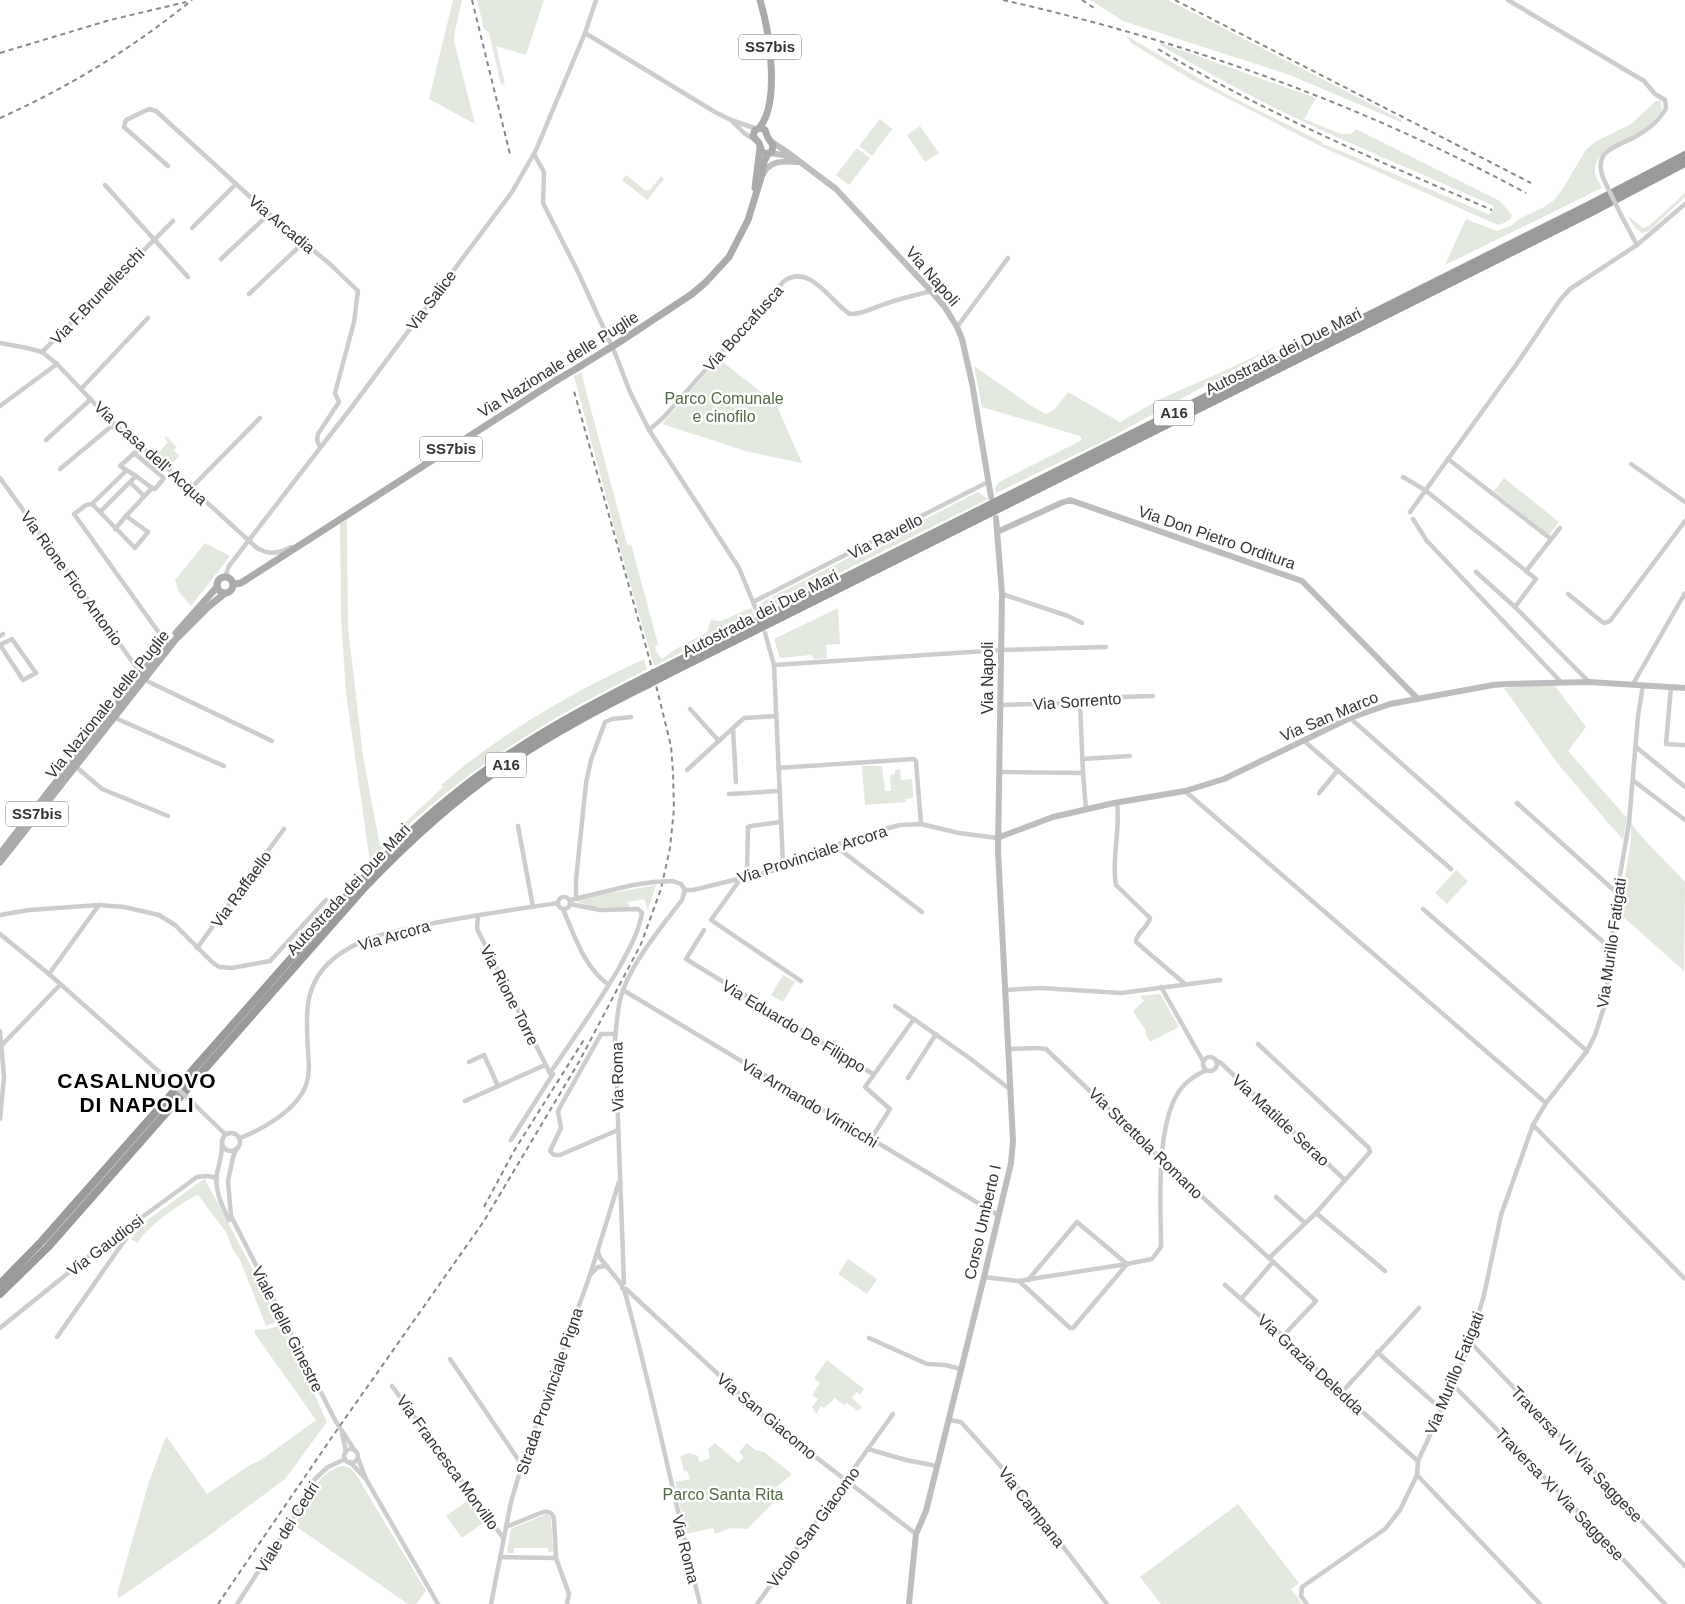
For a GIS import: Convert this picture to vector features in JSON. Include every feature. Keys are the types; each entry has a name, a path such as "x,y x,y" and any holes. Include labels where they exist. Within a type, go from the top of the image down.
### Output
{"highway":[{"name":"Autostrada dei Due Mari","path":"663,673 1685,155"},
{"name":"Autostrada dei Due Mari","path":"0,1284 52,1230 380,860 446,800 495,763 566,718 663,673 1584,216 1685,163"},
{"name":"Autostrada dei Due Mari","path":"0,1294 48,1247 382,869 427,826 499,770 576,721 645,681"}],"main road":[{"name":"SS7bis","path":"760,0 768,31 771,66 767,135"},
{"name":"SS7bis","path":"758,128 762,124 768,109"},
{"path":"769,153 764,153 753,134 758,128 763,129 772,142"},
{"name":"Via Nazionale delle Puglie","path":"755,193 764,162 773,149 772,142"},
{"name":"Via Napoli","path":"772,142 836,189 931,291 944,306 957,327 970,375 991,497"},
{"name":"Via Nazionale delle Puglie","path":"233,584 241,582 692,294 719,269 729,257 743,233 752,209 760,148"},
{"name":"Via Napoli","path":"769,153 783,154 806,166"},
{"path":"760,181 764,171 773,163 781,161 798,162"},
{"name":"Via Don Pietro Orditura","path":"997,532 1061,502 1070,500 1302,581 1418,699"},
{"name":"Via Napoli","path":"996,518 1002,594 997,838"},
{"name":"SS7bis","path":"216,586 219,580 225,577"},
{"path":"225,577 230,578 233,584"},
{"name":"SS7bis","path":"224,594 231,591 233,584"},
{"path":"216,586 224,594"},
{"name":"Via Nazionale delle Puglie","path":"0,862 169,640 216,586"},
{"name":"Via Nazionale delle Puglie","path":"143,675 175,640 224,594"},
{"name":"Via San Marco","path":"997,838 1053,817 1117,802 1186,791 1224,779 1350,718 1390,704 1493,685 1589,682 1685,688"},
{"name":"Via Nazionale delle Puglie","path":"0,854 73,765"},
{"name":"Corso Umberto I","path":"909,1604 916,1534 926,1510 1011,1163 1013,1141 1011,1090 997,838"}],"street":[{"name":"Via Salice","path":"225,577 229,566 351,408 512,192 534,154 585,33 596,0"},
{"path":"1508,0 1644,81 1666,103 1663,114 1641,133 1608,150 1603,155 1600,164 1600,171 1604,180 1637,245"},
{"path":"585,33 715,112 731,120 758,128"},
{"name":"Via Arcadia","path":"168,166 124,127 126,120 149,109 156,111 269,214 330,264 358,291 354,322 335,393 339,402 318,434 317,440 320,447"},
{"path":"731,120 740,130 755,140"},
{"path":"534,154 544,172 544,202 615,353 630,392 649,430 739,568 758,614"},
{"path":"192,228 236,184"},
{"name":"Via F.Brunelleschi","path":"105,186 188,277"},
{"path":"1410,512 1518,362 1560,300 1570,289 1637,245 1685,204"},
{"path":"221,260 269,214"},
{"name":"Via F.Brunelleschi","path":"42,352 173,221"},
{"path":"249,294 303,243"},
{"path":"957,327 1008,258"},
{"name":"Via Boccafusca","path":"649,430 664,417 789,278 804,276 814,281 850,314 869,312 887,303 931,291"},
{"path":"81,389 148,318"},
{"name":"Via Casa dell' Acqua","path":"0,343 42,352 57,364 114,424 191,488 257,548 273,554 297,546"},
{"path":"0,406 57,364"},
{"path":"46,440 91,399"},
{"path":"191,488 260,418"},
{"path":"60,469 114,424"},
{"path":"141,447 120,466 152,488"},
{"path":"115,529 144,496 152,488 155,489 164,478 134,453"},
{"path":"1448,459 1550,540"},
{"path":"1631,464 1685,502"},
{"path":"126,471 92,504 86,505 74,514 157,630 169,640"},
{"path":"100,512 136,476"},
{"path":"1403,477 1425,490 1536,579 1515,608"},
{"name":"Via Rione Fico Antonio","path":"0,478 99,617 143,675"},
{"path":"130,482 144,496"},
{"name":"Via Ravello","path":"754,602 988,482"},
{"path":"92,504 134,548 148,532 126,516"},
{"path":"1413,519 1427,541 1561,682"},
{"path":"1568,594 1602,622 1610,621 1685,521"},
{"path":"1526,571 1560,528"},
{"path":"1476,572 1589,682"},
{"path":"1633,684 1685,593"},
{"path":"1002,594 1068,616 1082,623"},
{"path":"765,633 774,665 783,865"},
{"path":"12,639 36,673 24,680 0,645 12,639"},
{"path":"774,665 1001,650 1106,647"},
{"path":"143,675 149,682 272,741"},
{"name":"Via Murillo Fatigati","path":"1417,1475 1418,1461 1453,1385 1470,1342 1484,1295 1502,1215 1533,1125 1546,1103 1587,1051 1595,1035 1605,1004 1617,893 1630,823 1643,685"},
{"path":"1671,687 1666,744 1685,745"},
{"name":"Via Sorrento","path":"1001,705 1080,703 1088,698 1153,696"},
{"path":"1080,703 1086,809"},
{"path":"690,709 719,741"},
{"path":"111,716 224,766"},
{"path":"687,770 744,718 776,716"},
{"path":"576,899 576,880 586,783 591,760 605,722 612,719 631,717"},
{"path":"1350,718 1610,948"},
{"path":"732,729 736,782"},
{"path":"1303,740 1451,869"},
{"path":"1636,747 1685,787"},
{"path":"1082,759 1130,756"},
{"path":"778,768 914,759 916,761 921,824"},
{"path":"73,765 102,789 168,816"},
{"path":"1319,793 1338,770"},
{"path":"999,772 1083,773"},
{"path":"1634,781 1685,820"},
{"path":"729,794 779,791"},
{"path":"1186,791 1546,1103"},
{"path":"1117,802 1118,819 1114,860 1116,885 1150,918 1149,922 1136,937 1136,942 1185,984"},
{"path":"1517,803 1617,893"},
{"path":"781,822 748,827 747,870 711,920 801,981"},
{"name":"Via Provinciale Arcora","path":"685,890 693,890 775,870 806,853 834,844 868,838 885,829 900,825 921,824 959,833 997,838"},
{"path":"518,826 533,907"},
{"name":"Via Raffaello","path":"197,948 284,829"},
{"path":"834,844 922,912"},
{"name":"Via Arcora","path":"570,902 633,885 654,882 673,881 681,884 685,890"},
{"name":"Via Roma","path":"685,890 682,900 638,961 623,990 618,1008 616,1034 619,1182 624,1286 674,1502 700,1604"},
{"name":"Via Arcora","path":"240,1138 264,1127 290,1108 301,1096 307,1084 309,1070 306,1009 309,996 315,980 324,968 343,952 357,944 401,930 478,915 558,904 559,900 567,897 570,902 569,908 563,909"},
{"path":"0,915 29,910 99,905 124,907 159,915 175,925 219,967 232,968 270,961 326,900"},
{"path":"512,1140 553,1074 550,1073 609,985 629,950 640,924 642,913 638,909 600,910 570,902"},
{"path":"558,904 563,909 578,945 589,965 597,976 609,985"},
{"path":"49,974 99,905"},
{"path":"1423,909 1587,1051"},
{"name":"Via Rione Torre","path":"478,915 477,929 550,1073"},
{"name":"Via Eduardo De Filippo","path":"704,930 686,959 873,1074 914,1019"},
{"path":"0,934 49,974 164,1076 225,1134"},
{"path":"1004,990 1041,988 1121,993 1220,980"},
{"path":"1,1046 60,985"},
{"path":"1161,987 1206,1070"},
{"name":"Via Armando Virnicchi","path":"623,990 998,1215"},
{"path":"896,1006 1011,1090"},
{"path":"0,1031 4,1077 0,1119"},
{"path":"616,1034 601,1034 579,1072 559,1109 561,1128 550,1151 554,1155 560,1155 618,1130"},
{"path":"908,1078 936,1034"},
{"path":"1258,1044 1369,1148 1370,1152 1305,1224 1269,1258"},
{"name":"Via Strettola Romano","path":"1009,1049 1046,1049 1162,1160 1316,1301 1283,1336"},
{"path":"469,1062 484,1055 498,1086"},
{"path":"984,1277 1018,1281 1028,1280 1152,1259 1160,1247 1162,1160 1166,1124 1177,1094 1190,1080 1206,1070 1214,1070 1217,1066 1217,1061 1214,1058 1209,1057 1203,1062"},
{"name":"Via Matilde Serao","path":"1217,1061 1222,1063 1345,1180"},
{"path":"465,1101 545,1065"},
{"path":"871,1139 890,1109 866,1087 873,1074"},
{"path":"1533,1125 1685,1279"},
{"path":"233,1132 240,1138 240,1144 237,1148 230,1151 225,1149 222,1144 225,1134 233,1132"},
{"name":"Viale delle Ginestre","path":"222,1144 221,1162 217,1178 219,1198 229,1219 235,1226"},
{"name":"Viale delle Ginestre","path":"237,1148 228,1181 231,1216 235,1226 342,1432 358,1453 366,1479 438,1604"},
{"name":"Via Gaudiosi","path":"0,1328 93,1253 197,1177 208,1176 217,1178"},
{"name":"Strada Provinciale Pigna","path":"491,1604 511,1502 522,1465 590,1275 619,1182"},
{"path":"1276,1197 1305,1224"},
{"path":"608,1217 614,1212 618,1213 622,1218"},
{"path":"1316,1212 1385,1272"},
{"path":"57,1337 138,1220"},
{"path":"1028,1280 1077,1222 1128,1264"},
{"name":"Via Roma","path":"598,1251 600,1258 624,1286"},
{"path":"1241,1299 1273,1262"},
{"path":"1018,1281 1070,1328 1073,1328 1128,1264"},
{"path":"590,1275 598,1267 607,1266"},
{"name":"Via Grazia Deledda","path":"1225,1285 1283,1336 1341,1393 1418,1461"},
{"name":"Via San Giacomo","path":"624,1286 770,1422 916,1534"},
{"path":"1341,1393 1419,1308"},
{"path":"869,1338 927,1364 961,1369"},
{"name":"Traversa VII Via Saggese","path":"1470,1342 1685,1566"},
{"path":"1377,1352 1441,1409"},
{"path":"450,1359 522,1465"},
{"name":"Traversa XI Via Saggese","path":"1453,1385 1574,1507 1665,1604"},
{"name":"Via Francesca Morvillo","path":"392,1386 504,1539"},
{"name":"Vicolo San Giacomo","path":"757,1604 893,1414"},
{"name":"Via Campana","path":"949,1420 961,1422 1006,1472 1107,1604"},
{"name":"Viale delle Ginestre","path":"342,1432 347,1461 366,1479"},
{"path":"346,1452 351,1449 355,1450"},
{"path":"868,1449 906,1460 937,1466"},
{"path":"347,1461 354,1462 358,1458"},
{"name":"Viale dei Cedri","path":"237,1604 292,1522 305,1494 315,1480 328,1467 347,1461"},
{"path":"1307,1604 1301,1596 1302,1587 1385,1529 1400,1510 1417,1475 1540,1604"},
{"path":"506,1527 543,1512 550,1512 554,1519 556,1558 568,1594 567,1604"},
{"path":"500,1557 556,1558"}],"green space":[{"path":"453,0 462,0 454,41 475,124 429,99"},
{"path":"477,0 544,0 526,55 496,46 505,84 501,85 489,33 484,29"},
{"path":"1090,0 1168,0 1402,120 1401,122 1287,74 1123,21"},
{"path":"1127,36 1226,94 1322,142 1322,144 1490,215 1494,206 1360,148 1281,111 1160,45 1161,43 1316,98 1304,119 1341,134 1351,134 1356,129 1500,201 1512,215 1510,220 1499,225 1491,222 1322,147 1192,80 1131,43"},
{"path":"1656,101 1660,101 1662,109 1650,124 1637,134 1608,149 1598,159 1595,166 1595,174 1602,188 1445,265 1466,219 1497,231 1511,226 1519,219 1544,207 1553,201 1562,190 1585,151 1595,142 1631,124"},
{"path":"880,119 892,129 872,156 859,146"},
{"path":"920,126 939,153 925,162 907,135"},
{"path":"857,148 870,158 849,185 836,175"},
{"path":"626,175 646,191 650,190 661,176 664,179 647,200 622,180"},
{"path":"1685,193 1685,197 1649,231 1642,233 1635,228 1627,215 1643,228 1650,225"},
{"path":"1283,343 1104,441 996,493 995,488 999,482 1082,440 1080,436 982,407 974,366 1046,414 1056,408 1068,392 1120,422 1160,399"},
{"name":"Parco Comunale e cinofilo","path":"719,359 776,404 802,463 749,452 662,424"},
{"path":"581,372 627,544 629,546 631,544 658,644 655,646 656,651 662,659 674,650 707,632 711,620 721,621 751,608 755,616 654,666 619,545 574,376"},
{"path":"166,436 177,447 174,450 179,456 169,467 157,455 168,442 164,438"},
{"path":"1504,478 1559,522 1549,535 1494,491"},
{"path":"978,492 988,499 763,611 761,605 764,601"},
{"path":"347,520 348,627 363,756 380,846 443,787 441,785 513,731 590,685 644,659 647,669 595,696 497,755 431,805 370,862 346,693 341,617 340,524"},
{"path":"205,543 230,556 191,606 179,592 175,580"},
{"path":"838,608 840,644 826,645 827,658 814,659 811,655 780,658 774,639"},
{"path":"1555,686 1586,727 1568,751 1627,818 1623,840 1558,764 1504,688"},
{"path":"862,766 882,766 885,791 891,791 890,775 895,774 895,770 900,769 901,780 912,779 913,798 906,799 906,802 865,805"},
{"path":"1631,823 1685,882 1684,971 1619,913 1631,840"},
{"path":"1456,870 1468,881 1447,904 1435,893"},
{"path":"656,885 648,910 644,899 628,902 629,908 593,907 577,902 578,899"},
{"path":"783,975 795,982 783,1002 771,995"},
{"path":"1160,994 1179,1027 1150,1042 1145,1033 1146,1031 1133,1011 1144,1001 1140,996"},
{"path":"205,1179 280,1321 266,1326 240,1260 233,1250 226,1232 198,1195 184,1202 165,1216 147,1231 138,1243 131,1239 142,1224"},
{"path":"848,1259 877,1279 867,1294 838,1274"},
{"path":"282,1325 307,1372 311,1387 327,1422 285,1479 200,1542 119,1598 117,1594 149,1482 166,1436 207,1494 250,1465 261,1460 316,1420 255,1334 255,1330"},
{"path":"827,1360 864,1389 860,1395 857,1392 852,1398 862,1407 858,1411 847,1403 844,1405 835,1398 824,1408 821,1406 816,1414 812,1407 818,1399 812,1395 820,1383 814,1378"},
{"name":"Parco Santa Rita","path":"715,1443 738,1463 744,1457 739,1452 747,1443 755,1450 764,1452 792,1474 772,1491 774,1499 772,1504 747,1529 731,1528 715,1534 713,1528 686,1534 675,1482 690,1479 687,1471 684,1471 680,1456 690,1453 698,1456 699,1462 710,1458 708,1449"},
{"path":"343,1466 350,1468 355,1473 426,1591 416,1604 408,1604 294,1525 319,1482 333,1469"},
{"path":"470,1499 486,1521 462,1538 446,1516"},
{"path":"1238,1504 1299,1583 1291,1589 1302,1604 1161,1604 1140,1577"},
{"path":"547,1514 551,1518 553,1551 548,1553 548,1548 514,1548 514,1553 507,1551 511,1529"}],"railway":[{"path":"0,118 76,80 124,50 192,0"},
{"path":"472,0 510,154"},
{"path":"1003,0 1139,35 1271,78 1400,131 1526,193"},
{"path":"1082,0 1097,10"},
{"path":"1175,0 1531,183"},
{"path":"0,53 110,20 186,2"},
{"path":"1158,49 1239,94 1322,135 1492,210"},
{"path":"218,1604 332,1437 484,1221 580,1060 641,944 661,889 670,848 674,809 671,746 650,661 574,391"},
{"path":"484,1207 514,1151 585,1038"}],"district":[{"name":"CASALNUOVO DI NAPOLI","path":"137,1093"}]}
